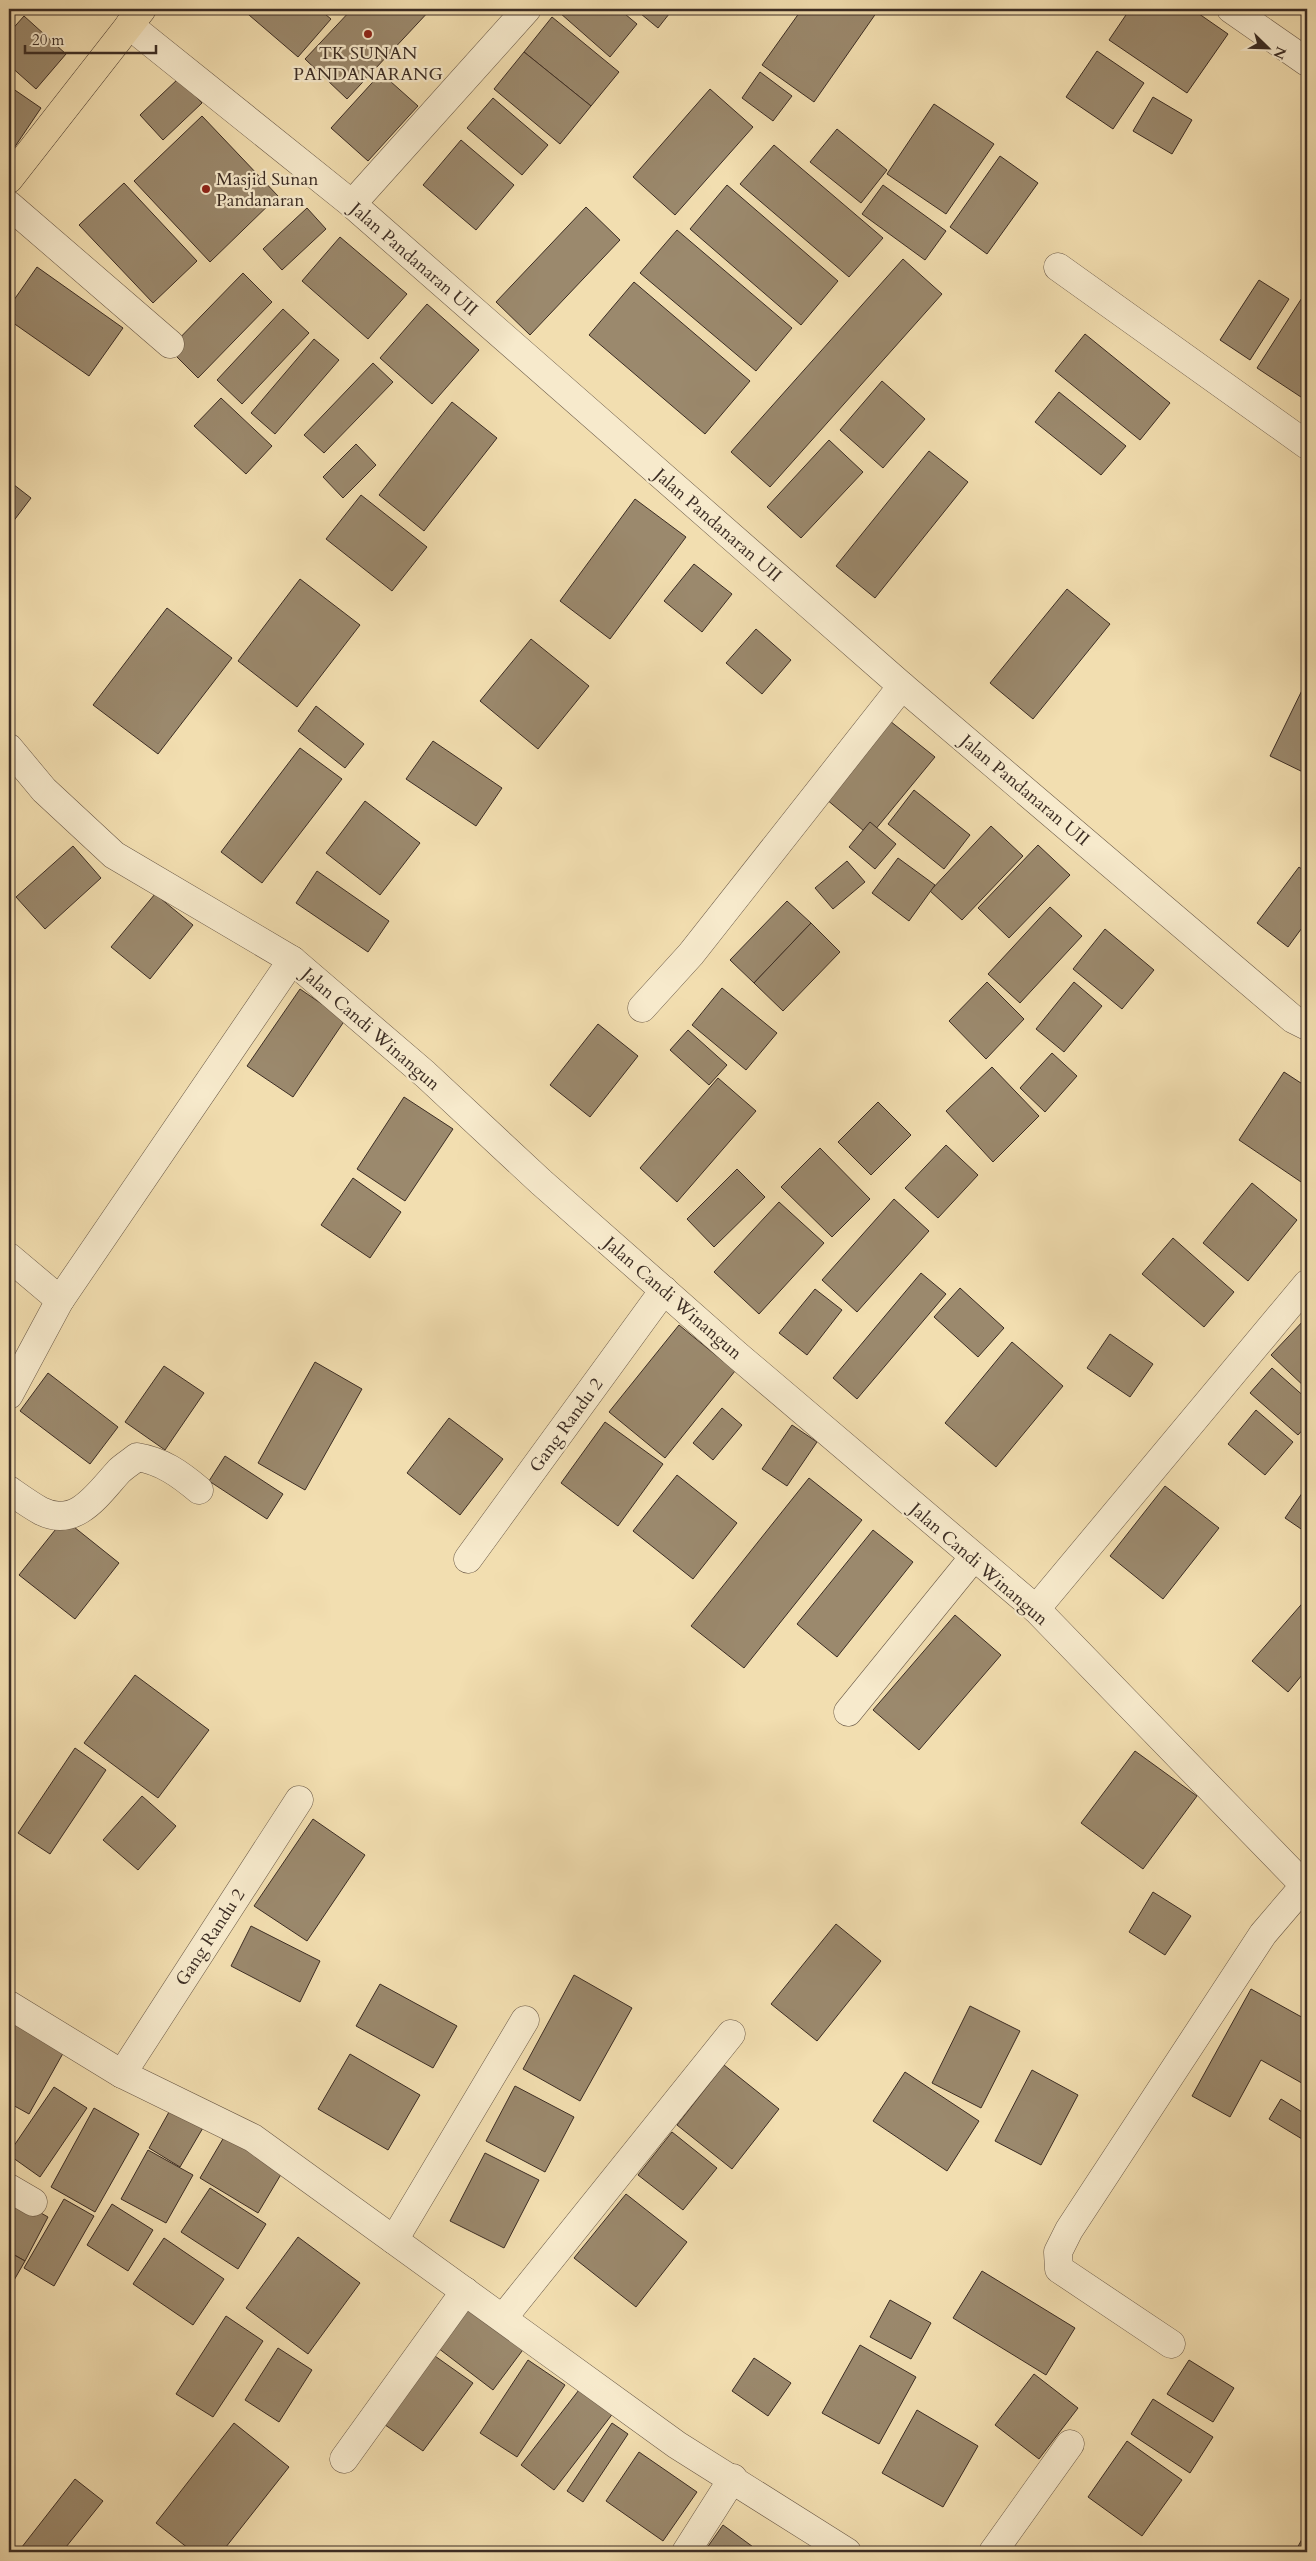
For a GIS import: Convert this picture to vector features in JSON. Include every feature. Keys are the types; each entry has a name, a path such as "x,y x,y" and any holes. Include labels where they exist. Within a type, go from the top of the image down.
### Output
{"main road":[{"path":"9,179 135,17"}],"street":[{"path":"352,204 527,9"},
{"path":"1231,9 1307,62"},
{"name":"Jalan Pandanaran UII","path":"135,17 352,204 902,686 1286,1012 1307,1026"},
{"path":"9,205 170,344"},
{"path":"1058,267 1307,445"},
{"path":"642,1008 691,954 902,686"},
{"name":"Jalan Candi Winangun","path":"9,748 44,790 114,855 292,960 425,1074 664,1290 973,1558 1036,1609 1306,1887"},
{"path":"9,1395 60,1300 292,960"},
{"path":"9,1257 60,1300"},
{"name":"Gang Randu 2","path":"468,1559 664,1290"},
{"path":"1036,1609 1304,1297"},
{"path":"9,1490 42,1512 64,1517 80,1512 101,1493 120,1470 138,1457 154,1460 178,1473 199,1490"},
{"path":"848,1712 973,1558"},
{"name":"Gang Randu 2","path":"122,2074 299,1800"},
{"path":"1171,2344 1059,2269 1058,2252 1069,2230 1263,1934 1306,1887"},
{"path":"9,2005 122,2074 253,2138 677,2445 847,2552"},
{"path":"394,2240 525,2020"},
{"path":"503,2318 731,2034"},
{"path":"9,2188 33,2202"},
{"path":"344,2459 465,2291"},
{"path":"992,2552 1070,2444"},
{"path":"686,2552 732,2478"}],"building":[{"path":"242,9 319,9 331,19 298,57"},
{"name":"TK SUNAN PANDANARANG","path":"352,9 431,9 347,99 305,59"},
{"path":"564,9 619,9 637,24 610,57 560,13"},
{"path":"635,9 673,9 658,28"},
{"path":"802,9 879,9 814,102 762,65"},
{"path":"1130,9 1192,9 1228,34 1187,93 1109,40"},
{"path":"24,16 66,54 36,89 9,65 9,33"},
{"path":"552,17 619,72 591,106 524,52"},
{"path":"1097,51 1144,83 1113,129 1066,97"},
{"path":"524,52 591,106 560,144 494,89"},
{"path":"760,72 792,96 773,121 742,98"},
{"path":"381,73 418,106 368,161 331,128"},
{"path":"179,78 202,103 163,140 140,115"},
{"path":"9,86 41,108 10,154 9,153"},
{"path":"710,89 753,127 675,215 633,177"},
{"path":"1153,97 1192,120 1172,154 1133,131"},
{"path":"493,98 548,145 522,175 467,128"},
{"path":"934,104 994,144 946,214 887,174"},
{"name":"Masjid Sunan Pandanaran","path":"202,116 278,196 210,262 134,181"},
{"path":"837,129 887,170 861,203 810,162"},
{"path":"461,140 514,185 476,230 423,185"},
{"path":"774,145 883,238 849,277 740,184"},
{"path":"1000,156 1038,183 987,254 950,227"},
{"path":"124,183 197,261 153,303 79,225"},
{"path":"727,185 838,281 801,325 690,229"},
{"path":"883,185 946,231 925,260 862,214"},
{"path":"586,207 620,240 530,335 496,302"},
{"path":"307,208 326,229 282,270 263,249"},
{"path":"677,230 792,328 756,371 640,273"},
{"path":"340,237 407,294 368,339 302,281"},
{"path":"903,259 942,294 770,487 731,452"},
{"path":"37,267 123,328 89,376 9,320 9,307"},
{"path":"243,273 272,302 198,378 169,349"},
{"path":"1259,280 1289,299 1250,360 1220,340"},
{"path":"634,282 750,381 705,434 589,335"},
{"path":"1307,290 1307,401 1257,368"},
{"path":"427,304 479,350 432,404 380,358"},
{"path":"283,309 309,333 242,404 217,380"},
{"path":"1085,334 1170,403 1140,440 1055,371"},
{"path":"314,339 339,360 275,434 251,413"},
{"path":"373,363 393,382 324,453 304,435"},
{"path":"882,381 925,419 883,468 840,430"},
{"path":"1059,392 1126,446 1101,475 1035,422"},
{"path":"221,398 272,446 246,474 194,426"},
{"path":"452,402 497,438 424,531 379,495"},
{"path":"829,440 863,472 801,538 767,507"},
{"path":"356,444 376,465 343,498 323,477"},
{"path":"929,451 968,482 875,598 836,566"},
{"path":"9,481 31,498 9,527"},
{"path":"361,495 427,547 392,591 326,539"},
{"path":"635,499 686,537 610,639 560,601"},
{"path":"694,564 732,594 702,632 664,601"},
{"path":"300,579 360,625 297,707 238,661"},
{"path":"1067,589 1110,624 1033,719 990,683"},
{"path":"167,608 232,658 158,754 93,705"},
{"path":"756,629 791,660 762,694 726,663"},
{"path":"531,639 589,686 538,749 480,701"},
{"path":"1307,680 1307,774 1270,756"},
{"path":"316,706 364,744 345,768 298,731"},
{"path":"890,721 935,757 870,836 826,799"},
{"path":"433,741 502,788 476,826 406,779"},
{"path":"300,748 342,779 262,883 221,852"},
{"path":"914,790 970,835 944,869 888,824"},
{"path":"365,801 420,843 380,895 326,853"},
{"path":"870,822 896,844 875,869 849,847"},
{"path":"991,826 1023,856 962,920 930,891"},
{"path":"1038,845 1070,875 1009,938 978,908"},
{"path":"73,846 101,878 45,929 16,897"},
{"path":"898,858 935,885 909,921 872,893"},
{"path":"847,861 865,882 833,909 815,888"},
{"path":"1299,867 1307,873 1307,921 1288,947 1257,923"},
{"path":"317,871 389,921 368,952 296,903"},
{"path":"155,894 193,925 150,979 111,947"},
{"path":"787,901 811,923 754,983 730,960"},
{"path":"1050,907 1082,936 1020,1003 988,974"},
{"path":"811,923 840,952 783,1011 754,983"},
{"path":"1105,929 1154,970 1122,1009 1073,969"},
{"path":"987,982 1024,1019 986,1059 949,1021"},
{"path":"1074,982 1102,1006 1064,1052 1036,1029"},
{"path":"722,988 777,1033 746,1070 692,1025"},
{"path":"300,989 345,1020 293,1097 247,1066"},
{"path":"598,1024 638,1056 590,1117 550,1085"},
{"path":"688,1030 727,1065 709,1085 670,1050"},
{"path":"1052,1053 1077,1076 1045,1112 1020,1088"},
{"path":"992,1067 1039,1116 993,1162 946,1111"},
{"path":"1284,1072 1307,1087 1307,1186 1239,1140"},
{"path":"718,1078 756,1111 677,1202 640,1168"},
{"path":"404,1097 453,1129 405,1201 357,1169"},
{"path":"878,1102 911,1135 871,1175 838,1142"},
{"path":"946,1145 978,1175 938,1218 905,1188"},
{"path":"820,1148 870,1199 832,1237 781,1187"},
{"path":"737,1169 765,1197 714,1247 687,1219"},
{"path":"353,1178 401,1212 370,1258 321,1225"},
{"path":"1252,1183 1297,1220 1248,1281 1203,1243"},
{"path":"894,1199 929,1231 857,1312 822,1280"},
{"path":"779,1202 824,1243 759,1314 714,1272"},
{"path":"1173,1238 1234,1292 1204,1327 1142,1274"},
{"path":"921,1273 946,1294 857,1399 833,1378"},
{"path":"960,1288 1004,1328 978,1357 934,1317"},
{"path":"815,1289 842,1310 807,1355 779,1333"},
{"path":"1307,1319 1307,1389 1271,1355"},
{"path":"679,1325 735,1371 665,1458 609,1412"},
{"path":"1110,1334 1153,1364 1130,1397 1087,1368"},
{"path":"1012,1342 1063,1386 996,1467 945,1423"},
{"path":"315,1362 362,1389 305,1490 258,1463"},
{"path":"164,1366 204,1393 165,1450 125,1422"},
{"path":"1272,1368 1307,1399 1307,1425 1298,1435 1250,1393"},
{"path":"48,1373 118,1427 90,1464 20,1411"},
{"path":"722,1408 742,1425 713,1460 693,1443"},
{"path":"1256,1410 1293,1442 1265,1475 1228,1444"},
{"path":"449,1418 503,1459 460,1515 407,1473"},
{"path":"605,1422 663,1464 618,1526 561,1483"},
{"path":"792,1425 817,1442 787,1486 762,1469"},
{"path":"225,1456 283,1494 267,1519 209,1481"},
{"path":"677,1475 737,1523 693,1579 633,1531"},
{"path":"809,1478 862,1520 744,1668 691,1626"},
{"path":"1165,1486 1219,1528 1163,1599 1110,1556"},
{"path":"1307,1486 1307,1533 1285,1518"},
{"path":"64,1519 119,1563 75,1619 19,1575"},
{"path":"873,1530 913,1562 837,1657 797,1624"},
{"path":"1307,1598 1307,1669 1288,1692 1252,1661"},
{"path":"955,1615 1001,1655 919,1750 873,1710"},
{"path":"135,1675 209,1730 158,1798 84,1743"},
{"path":"75,1748 106,1770 50,1854 18,1833"},
{"path":"1135,1751 1197,1796 1143,1869 1081,1823"},
{"path":"142,1796 176,1826 138,1870 103,1840"},
{"path":"313,1819 365,1855 307,1941 254,1906"},
{"path":"1153,1892 1191,1916 1165,1955 1129,1932"},
{"path":"836,1924 881,1961 817,2041 771,2004"},
{"path":"251,1926 320,1961 300,2002 231,1966"},
{"path":"574,1975 632,2008 580,2101 523,2069"},
{"path":"380,1984 457,2026 433,2068 356,2026"},
{"path":"1251,1989 1307,2020 1307,2086 1261,2060 1230,2117 1192,2096"},
{"path":"970,2006 1020,2031 981,2108 932,2083"},
{"path":"17,2020 66,2048 29,2114 9,2103 9,2035"},
{"path":"350,2054 420,2095 388,2150 318,2109"},
{"path":"724,2065 779,2109 732,2169 677,2125"},
{"path":"1032,2070 1078,2095 1041,2165 995,2141"},
{"path":"905,2072 979,2121 947,2171 873,2121"},
{"path":"515,2086 574,2117 545,2172 486,2141"},
{"path":"54,2087 87,2108 40,2177 9,2155 9,2153"},
{"path":"1281,2099 1307,2115 1307,2142 1269,2119"},
{"path":"174,2103 207,2121 180,2167 149,2148"},
{"path":"94,2108 139,2134 95,2212 51,2187"},
{"path":"227,2132 286,2166 258,2213 200,2178"},
{"path":"672,2132 717,2168 683,2210 638,2175"},
{"path":"148,2150 193,2175 166,2223 121,2199"},
{"path":"485,2153 539,2180 504,2248 450,2221"},
{"path":"210,2188 266,2224 238,2269 181,2232"},
{"path":"626,2194 687,2242 636,2307 574,2258"},
{"path":"9,2195 48,2217 25,2261 9,2252"},
{"path":"64,2199 94,2216 54,2286 24,2268"},
{"path":"112,2204 153,2230 128,2271 87,2245"},
{"path":"298,2237 360,2283 308,2354 246,2308"},
{"path":"164,2238 224,2279 193,2325 133,2284"},
{"path":"9,2252 25,2261 9,2289"},
{"path":"982,2271 1075,2328 1046,2375 953,2318"},
{"path":"890,2300 931,2323 911,2359 870,2337"},
{"path":"471,2305 525,2347 493,2390 438,2348"},
{"path":"226,2316 263,2341 213,2417 176,2394"},
{"path":"860,2345 916,2377 879,2444 822,2413"},
{"path":"278,2348 312,2370 279,2422 245,2400"},
{"path":"425,2349 473,2383 423,2451 375,2418"},
{"path":"754,2358 791,2383 768,2416 732,2391"},
{"path":"528,2360 565,2385 517,2457 480,2433"},
{"path":"1189,2360 1234,2388 1213,2422 1167,2394"},
{"path":"1034,2374 1078,2408 1039,2459 995,2425"},
{"path":"582,2386 614,2412 554,2490 521,2465"},
{"path":"1153,2399 1213,2437 1190,2473 1131,2434"},
{"path":"917,2410 978,2446 943,2507 882,2473"},
{"path":"234,2423 289,2467 222,2552 193,2552 156,2523"},
{"path":"612,2423 628,2434 583,2502 567,2491"},
{"path":"1127,2441 1182,2480 1142,2536 1088,2497"},
{"path":"639,2452 697,2492 663,2541 606,2501"},
{"path":"75,2479 103,2501 62,2552 18,2552"},
{"path":"723,2525 760,2552 704,2552"},
{"path":"1307,2530 1307,2552 1295,2552"}],"place":[{"name":"TK SUNAN PANDANARANG","path":"368,34"},
{"name":"Masjid Sunan Pandanaran","path":"206,189"}]}
